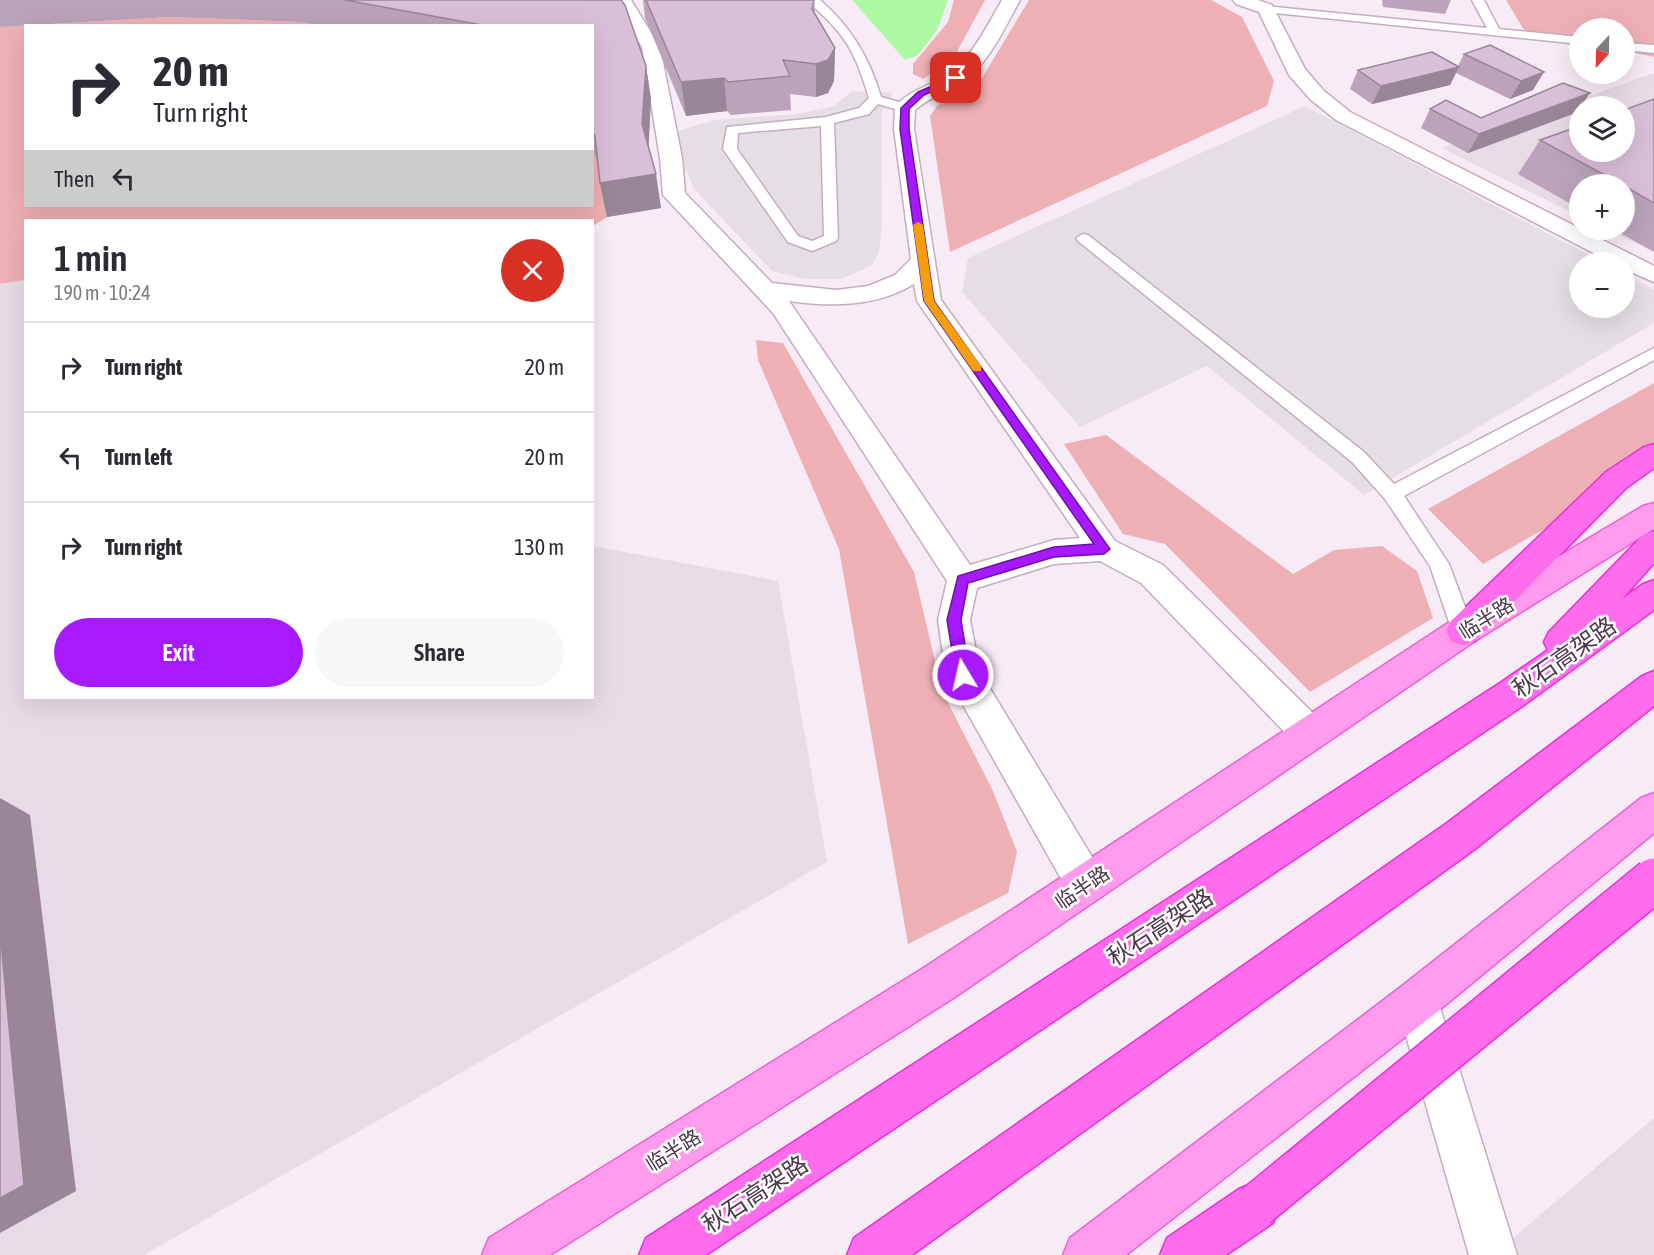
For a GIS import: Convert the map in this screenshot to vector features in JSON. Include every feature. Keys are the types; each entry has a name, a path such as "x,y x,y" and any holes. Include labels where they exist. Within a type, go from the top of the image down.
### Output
{"highway":[{"path":"1463,632 1616,480 1654,454"},
{"path":"1512,694 1654,543"},
{"name":"秋石高架路","path":"663,1255 1512,694 1654,593"},
{"path":"871,1255 1461,836 1654,686"},
{"path":"1184,1255 1256,1206 1654,880"}],"main road":[{"name":"临半路","path":"506,1255 940,982 1463,632 1654,514"},
{"path":"1087,1255 1417,1001 1654,810"}],"street":[{"path":"622,0 651,47 671,158 674,195 782,308 963,580 954,620 963,675 1086,884"},
{"path":"1011,0 981,52 969,66 956,78 921,94 905,108 904,129 929,301 1104,549 1152,574 1310,734"},
{"path":"1242,0 1266,9 1296,71 1317,95 1343,116 1654,275"},
{"path":"764,289 812,298 861,294 885,289 906,279 923,260"},
{"path":"963,580 1054,552 1104,549"},
{"path":"1417,1001 1493,1255"}],"lane":[{"path":"813,0 852,38 866,68 875,99"},
{"path":"1478,0 1495,32"},
{"path":"1266,9 1569,40"},
{"path":"1635,47 1654,49"},
{"path":"875,99 905,108"},
{"path":"827,120 831,238 812,247 793,240 730,149 732,130 827,120 864,111 875,99"},
{"path":"1083,238 1358,457 1392,494 1438,564 1463,632"},
{"path":"1392,494 1654,353"}],"shaded area":[{"path":"852,0 948,0 937,30 918,55 905,60"},
{"path":"954,0 985,0 953,59 923,79 913,74 913,64 948,22"},
{"path":"1029,0 1211,0 1242,17 1274,81 1267,106 950,252 930,116 937,106 982,78"},
{"path":"1506,0 1654,0 1654,57 1635,53 1635,18 1569,18 1569,40 1524,30"},
{"path":"170,17 315,24 51,24"},
{"path":"24,26 24,207 594,207 594,151 602,170 607,217 594,225 594,219 24,219 24,280 0,284 0,27"},
{"path":"1654,73 1654,252 1629,240 1635,240 1635,174 1569,174 1569,211 1442,148 1569,103 1569,162 1635,162 1635,96 1589,96 1623,84 1635,84 1635,80"},
{"path":"852,91 892,93 881,114 882,224 879,253 871,266 841,279 805,279 772,271 694,189 671,133 715,120 798,114 834,106"},
{"path":"1305,106 1583,252 1569,252 1569,318 1635,318 1635,280 1654,290 1654,323 1364,495 1207,366 1080,427 962,292 968,258"},
{"path":"24,280 24,699 594,699 594,546 778,581 827,862 144,1255 0,1255 0,284"},
{"path":"756,340 783,343 914,572 942,691 993,791 1017,852 1008,893 908,944 839,549 758,360"},
{"path":"1654,383 1654,466 1483,564 1428,509"},
{"path":"1106,435 1293,574 1334,550 1382,546 1417,571 1433,618 1310,692 1165,544 1123,534 1064,444"},
{"path":"1654,1118 1654,1255 1493,1255"}],"building":[{"path":"345,0 621,0 625,5 646,66 642,124 656,174 600,183 594,134 594,24 476,24"},
{"path":"646,0 814,0 812,9 835,48 828,60 816,64 783,60 790,76 728,82 724,78 681,82"},
{"path":"1490,45 1544,72 1521,81 1464,54"},
{"path":"1432,52 1459,67 1381,86 1358,70"},
{"path":"1563,83 1590,93 1582,96 1569,96 1569,101 1479,134 1430,109 1446,100 1481,118"},
{"path":"1654,99 1654,203 1635,192 1635,174 1603,174 1580,162 1635,162 1635,106"},
{"path":"1569,130 1569,156 1540,140"},
{"path":"0,932 24,1185 0,1198"}],"slow traffic":[{"path":"918,225 929,301 977,369"}],"route":[{"path":"956,78 921,94 905,108 904,129 929,301 1104,549 1054,552 963,580 954,620 963,675"}]}
